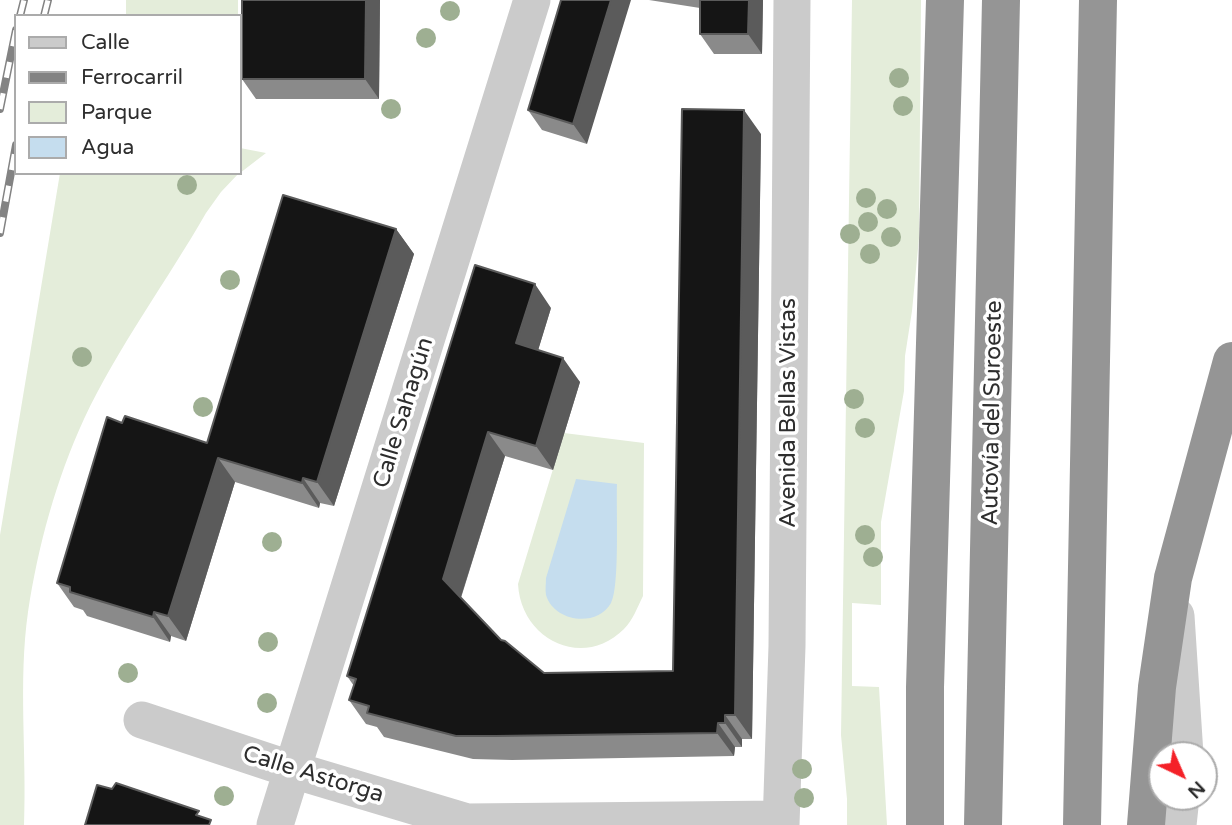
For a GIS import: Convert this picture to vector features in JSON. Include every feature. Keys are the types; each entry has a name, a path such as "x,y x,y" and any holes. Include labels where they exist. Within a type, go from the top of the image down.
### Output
{"highway":[{"path":"925,825 925,687 945,0"},
{"name":"Autovía del Suroeste","path":"983,825 1001,0"},
{"path":"1082,825 1098,0"},
{"path":"1146,825 1157,687 1173,578 1232,361"}],"street":[{"name":"Calle Sahagún","path":"275,825 532,0"},
{"name":"Avenida Bellas Vistas","path":"781,822 787,646 792,0"},
{"path":"1173,578 1184,741"},
{"name":"Calle Astorga","path":"142,720 293,770 467,822 781,822"}],"green space":[{"path":"126,0 238,0 238,14 126,14"},
{"path":"852,0 921,0 919,238 905,356 904,391 881,522 881,605 852,603 852,686 879,687 887,825 847,825 841,735"},
{"path":"242,148 266,153 242,171"},
{"path":"60,175 237,175 206,213 97,392 57,489 37,563 25,638 24,825 0,825 0,535"},
{"path":"564,433 644,443 643,596 624,629 608,641 591,647 573,648 542,634 530,620 522,604 518,584"}],"water":[{"path":"576,479 617,484 617,564 614,594 605,611 586,619 566,616 558,611 546,593 546,578"}],"building":[{"path":"242,0 366,0 365,79 242,79"},
{"path":"561,0 611,0 573,124 528,110"},
{"path":"700,0 749,0 748,34 700,34"},
{"path":"682,109 744,110 735,715 725,715 725,723 718,723 717,733 456,736 367,713 369,706 349,700 356,679 347,676 475,265 535,284 516,343 563,358 536,446 488,432 443,579 501,640 544,673 673,671"},
{"path":"283,195 396,229 317,482 303,478 302,483 218,458 168,616 154,612 153,617 70,592 70,587 57,583 107,417 122,423 125,416 207,443"},
{"path":"116,783 199,811 196,815 211,820 209,825 85,825 97,785 112,789"}],"railway":[{"path":"20,14 24,0"},
{"path":"44,14 48,0"},
{"path":"0,109 14,40"},
{"path":"0,233 14,156"}]}
